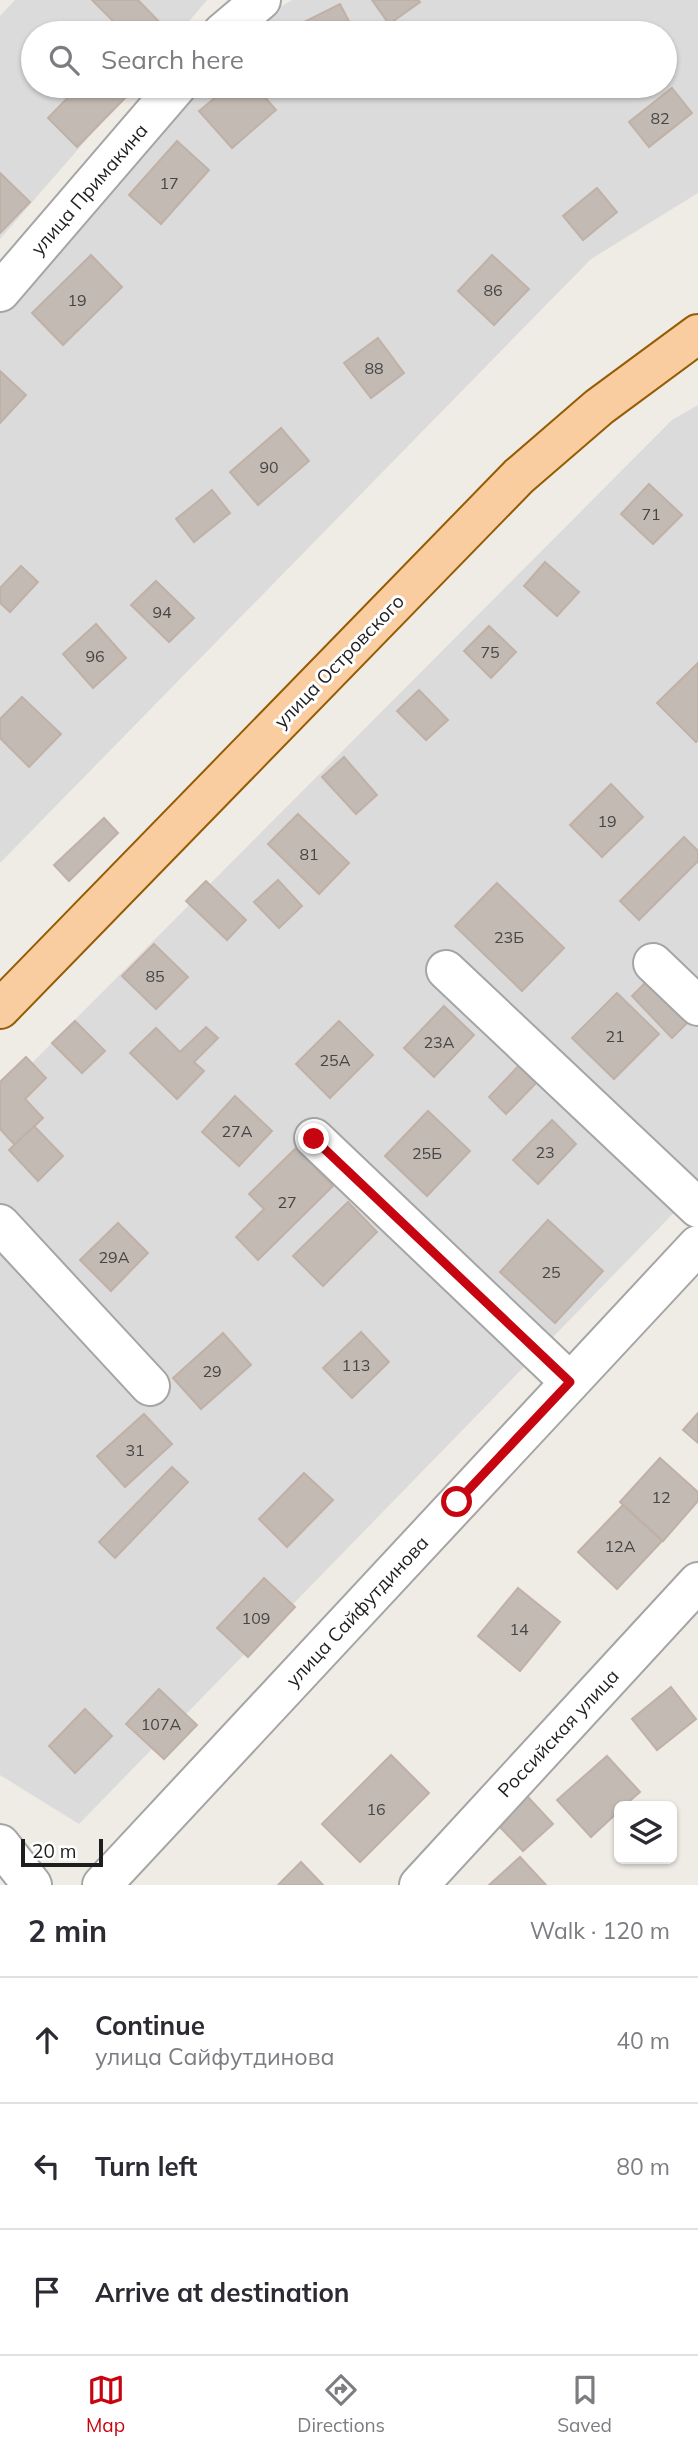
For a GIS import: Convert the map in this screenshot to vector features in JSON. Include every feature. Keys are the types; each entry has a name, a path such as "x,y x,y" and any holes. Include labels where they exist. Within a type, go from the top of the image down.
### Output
{"main road":[{"name":"улица Островского","path":"0,1009 519,476 598,407 698,334"}],"street":[{"path":"236,21 261,0"},
{"name":"улица Примакина","path":"0,292 167,98"},
{"path":"653,963 698,1006"},
{"path":"446,970 698,1208"},
{"path":"314,1139 570,1382"},
{"path":"0,1224 150,1386"},
{"name":"улица Сайфутдинова","path":"102,1885 698,1245"},
{"name":"Российская улица","path":"419,1885 698,1582"},
{"path":"0,1844 32,1885"}],"shaded area":[{"path":"15,0 207,0 189,21 21,21 21,98 123,98 0,239 0,16"},
{"path":"292,0 698,0 698,193 591,259 0,863 0,299 170,98 677,98 677,21 256,21"},
{"path":"698,405 698,1188 79,1824 0,1775 0,1095 672,420"}],"building":[{"path":"92,0 138,0 158,21 113,21"},
{"path":"372,0 420,2 393,21 387,21"},
{"path":"340,4 349,21 306,21"},
{"path":"677,94 692,113 649,147 629,122 659,98 677,98"},
{"path":"67,98 125,98 77,147 48,118"},
{"path":"215,98 266,98 276,110 232,148 199,111"},
{"path":"177,141 209,170 161,224 129,195"},
{"path":"0,173 30,202 0,233"},
{"path":"597,188 617,212 583,240 563,216"},
{"path":"91,255 122,287 63,345 32,313"},
{"path":"492,255 529,289 494,325 458,291"},
{"path":"378,338 404,373 371,398 344,363"},
{"path":"0,371 26,395 0,423"},
{"path":"281,428 309,461 258,505 230,472"},
{"path":"649,484 682,515 653,544 621,514"},
{"path":"212,490 230,513 194,542 176,519"},
{"path":"545,562 579,592 557,616 524,586"},
{"path":"21,566 38,582 10,612 0,603 0,588"},
{"path":"156,581 194,618 169,642 131,605"},
{"path":"96,624 126,658 93,688 63,654"},
{"path":"489,626 516,652 491,678 464,651"},
{"path":"698,663 698,740 696,742 657,703"},
{"path":"419,690 448,720 426,740 397,711"},
{"path":"22,697 61,734 29,767 0,738 0,719"},
{"path":"344,757 377,795 356,814 322,777"},
{"path":"611,784 643,817 602,857 570,825"},
{"path":"298,814 349,863 319,894 268,844"},
{"path":"104,818 118,833 69,881 54,865"},
{"path":"684,837 698,851 698,861 639,920 620,901"},
{"path":"278,880 302,906 279,928 254,902"},
{"path":"206,881 246,920 227,940 186,901"},
{"path":"497,883 564,948 522,991 455,926"},
{"path":"154,944 188,977 156,1009 122,976"},
{"path":"648,980 688,1022 672,1038 632,996"},
{"path":"617,993 659,1034 614,1079 572,1038"},
{"path":"444,1006 474,1035 434,1077 404,1048"},
{"path":"75,1021 105,1051 82,1073 52,1043"},
{"path":"339,1021 373,1055 330,1098 296,1064"},
{"path":"206,1027 218,1038 194,1062 204,1071 177,1099 130,1053 156,1028 180,1052"},
{"path":"26,1057 46,1078 25,1099 43,1118 15,1145 0,1129 0,1082"},
{"path":"525,1059 542,1077 506,1114 489,1097"},
{"path":"235,1096 272,1131 239,1166 202,1132"},
{"path":"428,1111 470,1151 427,1196 385,1156"},
{"path":"552,1120 576,1144 538,1184 513,1160"},
{"path":"34,1126 63,1156 38,1181 9,1150"},
{"path":"296,1148 333,1186 258,1260 236,1237 264,1209 249,1194"},
{"path":"348,1202 377,1232 323,1286 293,1256"},
{"path":"548,1220 603,1271 555,1323 500,1272"},
{"path":"118,1223 148,1253 111,1291 80,1260"},
{"path":"361,1332 389,1362 352,1398 323,1368"},
{"path":"223,1333 251,1365 201,1409 173,1378"},
{"path":"698,1413 698,1443 683,1430"},
{"path":"144,1414 172,1444 125,1487 97,1456"},
{"path":"660,1458 698,1492 698,1501 663,1541 620,1502"},
{"path":"172,1467 188,1482 115,1558 99,1542"},
{"path":"304,1473 333,1500 287,1547 259,1519"},
{"path":"623,1505 662,1541 617,1589 578,1552"},
{"path":"264,1578 295,1607 248,1657 217,1628"},
{"path":"518,1588 560,1622 520,1671 478,1636"},
{"path":"671,1687 696,1719 657,1750 632,1719"},
{"path":"159,1689 197,1725 164,1759 126,1724"},
{"path":"85,1709 112,1736 75,1773 49,1746"},
{"path":"391,1755 429,1793 360,1862 322,1824"},
{"path":"607,1756 640,1792 630,1801 614,1801 614,1816 591,1837 557,1800"},
{"path":"527,1796 553,1824 523,1851 497,1824"},
{"path":"520,1857 546,1885 489,1885"},
{"path":"301,1862 323,1885 278,1885"}],"route":[{"path":"314,1139 570,1382 457,1502"}]}
